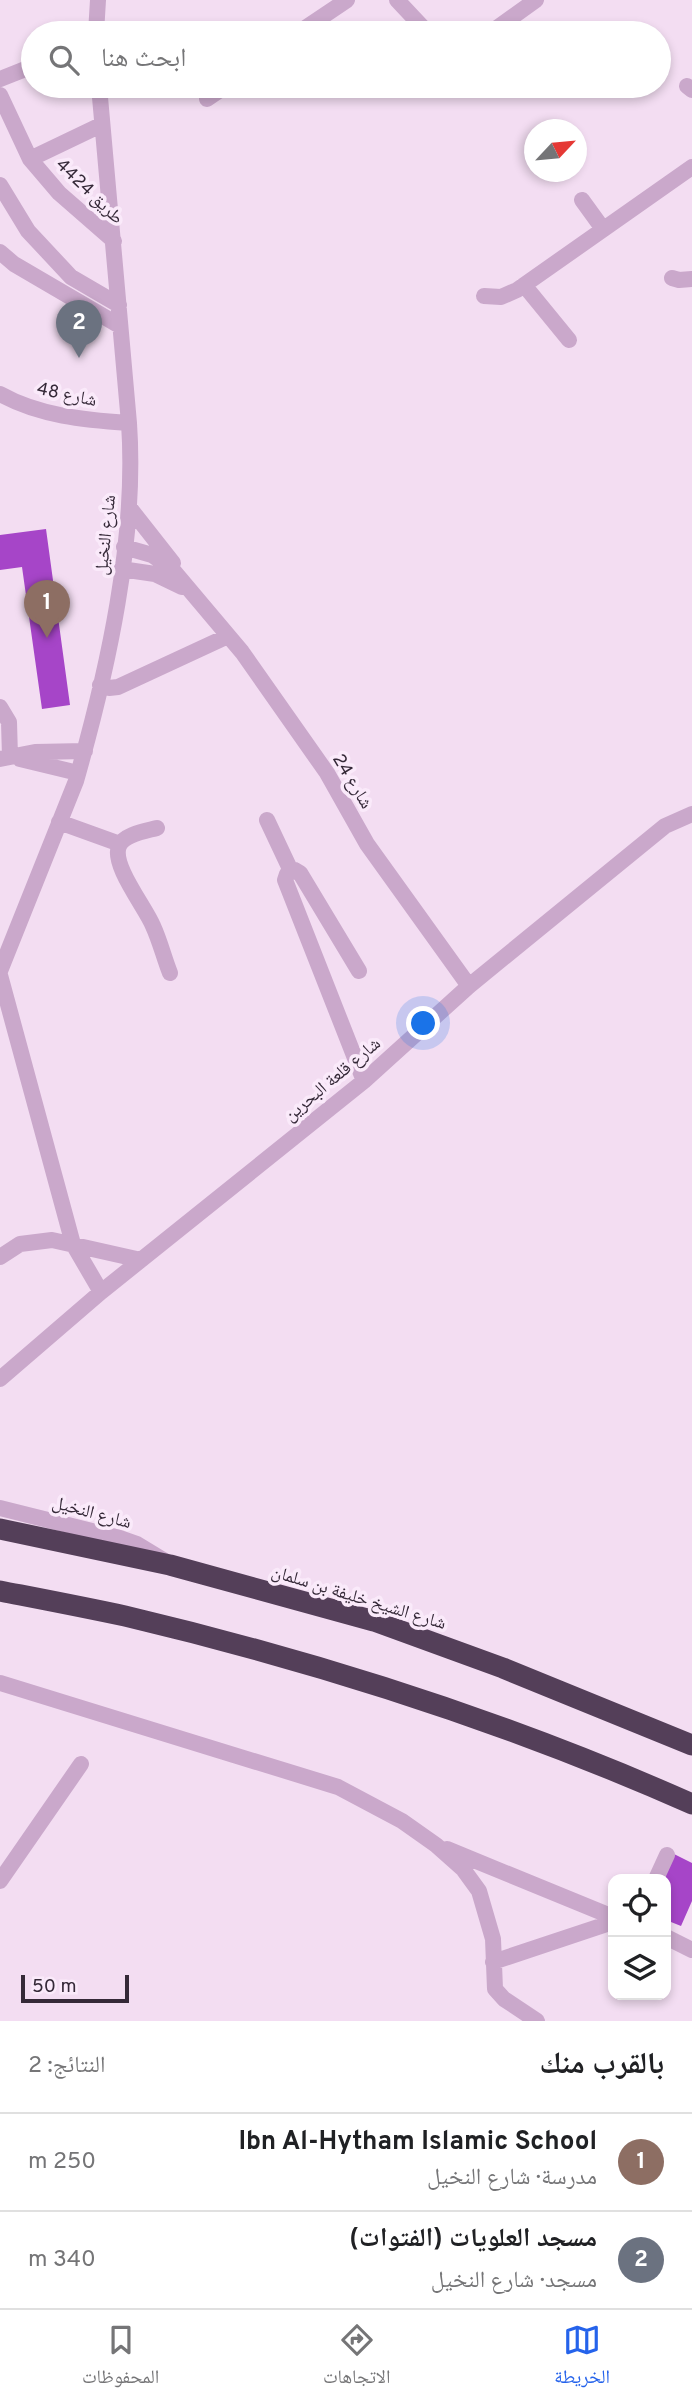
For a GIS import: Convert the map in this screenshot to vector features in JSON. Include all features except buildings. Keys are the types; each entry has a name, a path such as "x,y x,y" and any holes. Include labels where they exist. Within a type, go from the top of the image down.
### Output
{"highway":[{"name":"شارع الشيخ خليفة بن سلمان","path":"0,1529 170,1564 374,1622 503,1668 692,1745"},
{"path":"0,1591 125,1616 352,1677 477,1718 692,1804"},
{"path":"0,1606 125,1616"}],"street":[{"path":"97,21 98,0"},
{"path":"316,21 347,0"},
{"path":"397,0 417,21"},
{"path":"507,21 536,0"},
{"path":"0,79 21,71"},
{"name":"طريق 4424","path":"0,95 30,159 59,193 114,241"},
{"name":"شارع النخيل","path":"0,973 85,751 121,569 129,507 131,450 100,98"},
{"path":"30,159 101,125"},
{"path":"484,296 509,295 692,167"},
{"path":"0,185 29,231 71,277 119,306"},
{"path":"582,200 603,229"},
{"path":"0,252 13,264 120,326"},
{"path":"671,278 692,279"},
{"path":"524,285 569,340"},
{"name":"شارع 48","path":"0,394 51,413 128,423"},
{"path":"129,507 198,599"},
{"name":"شارع 24","path":"124,547 163,561 228,636 294,724 327,773 367,844 469,986"},
{"name":"شارع 24","path":"121,569 138,570 162,577 198,599"},
{"path":"100,685 118,687 228,636"},
{"path":"0,707 9,722 8,758"},
{"path":"8,758 35,752 85,751"},
{"path":"8,758 78,773"},
{"name":"شارع قلعة البحرين","path":"0,1379 101,1292 364,1081 469,986 666,826 692,814"},
{"path":"267,820 291,871"},
{"path":"59,822 120,844"},
{"path":"157,828 131,836 120,844 117,851 122,868 154,927 170,973"},
{"path":"359,971 300,873 295,870 287,873 285,880 364,1081"},
{"path":"0,973 73,1244 101,1292"},
{"path":"0,1257 20,1244 52,1240 141,1260"},
{"name":"شارع النخيل","path":"0,1508 120,1538 145,1548 170,1564"},
{"path":"0,1683 338,1787 402,1821 436,1844 463,1869 479,1891 493,1938 495,1989 534,2021"},
{"path":"0,1881 81,1764"},
{"path":"436,1844 608,1915"},
{"path":"658,1874 667,1855"},
{"path":"493,1962 608,1924"},
{"path":"671,1940 692,1950"}],"place":[{"name":"مسجد العلويات (الفتوات)","path":"79,358"},
{"name":"Ibn Al-Hytham Islamic School","path":"47,638"}]}
